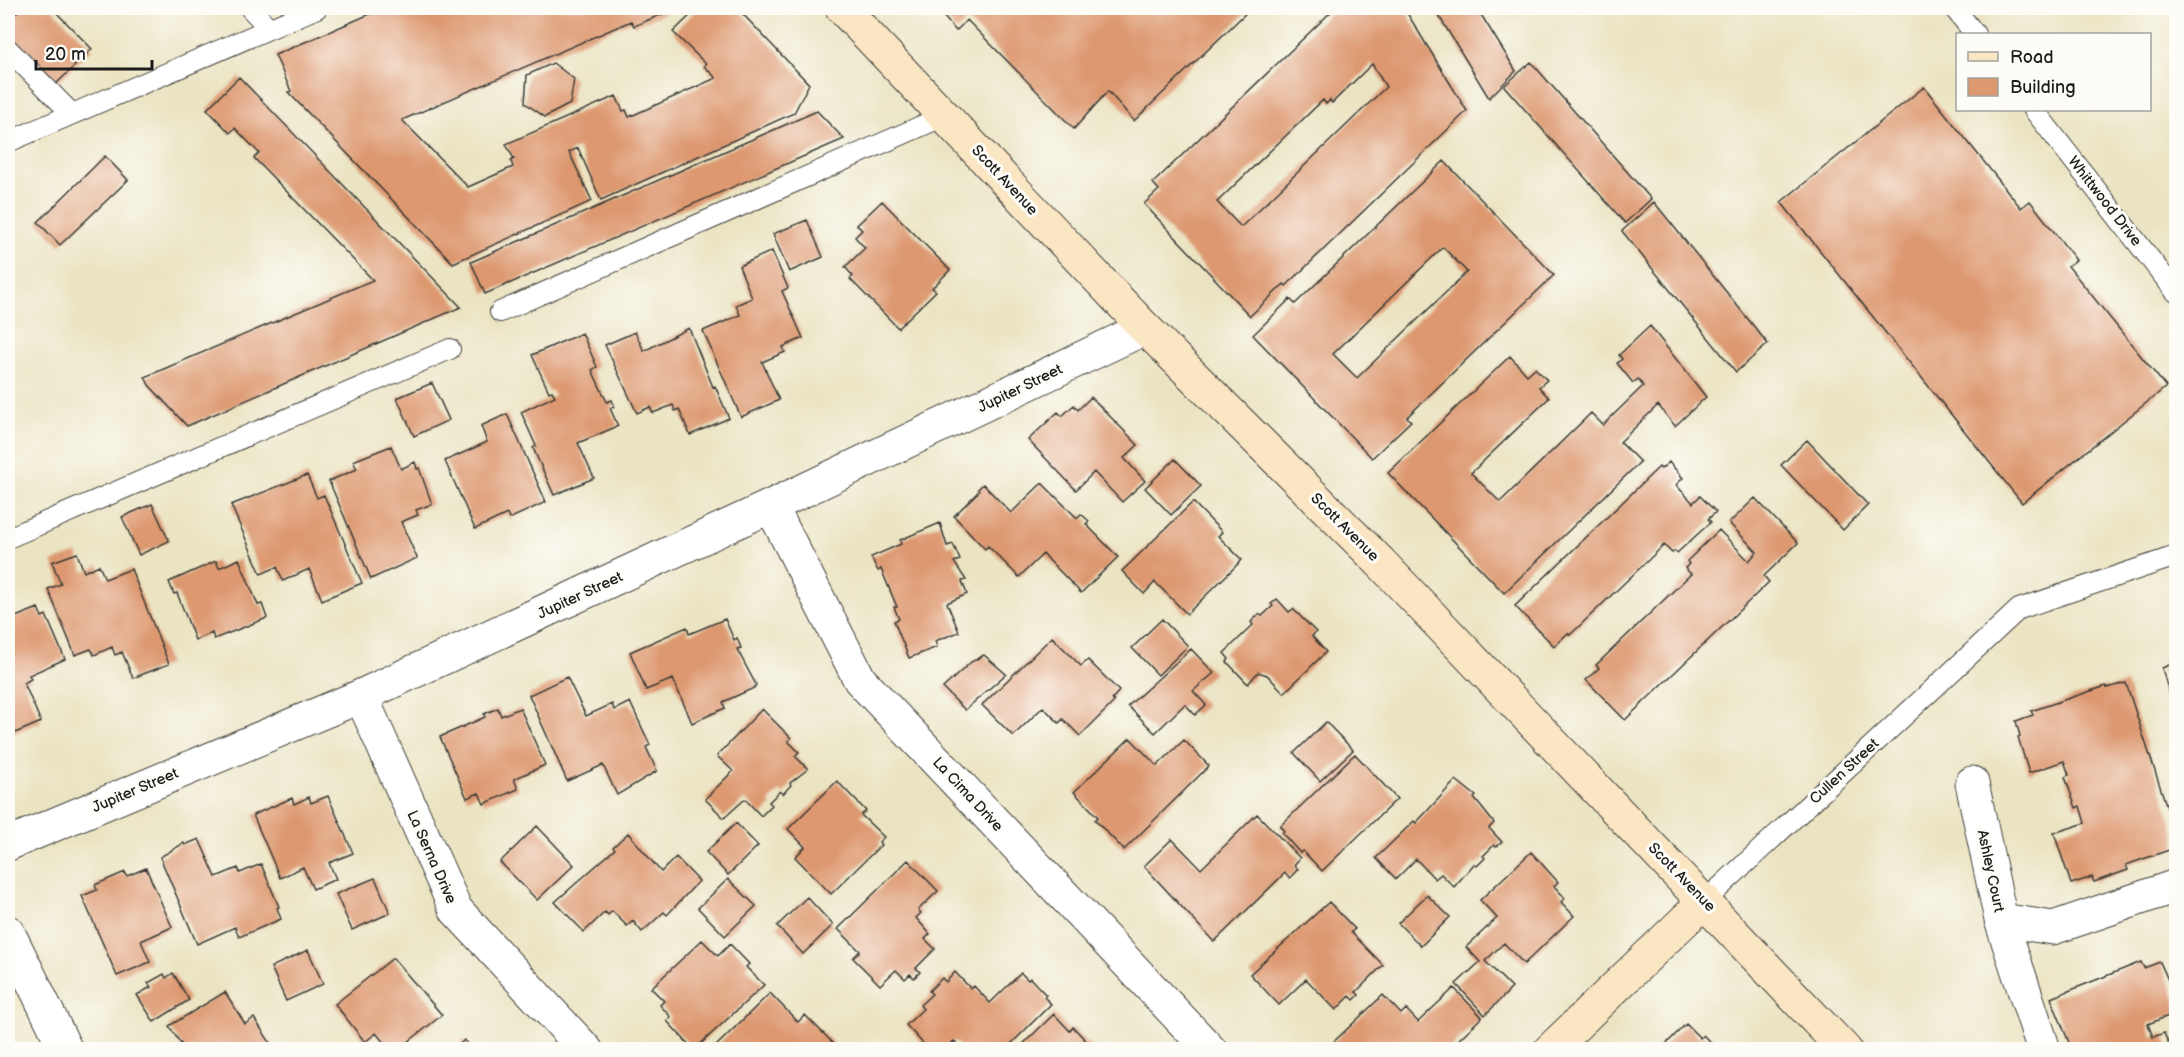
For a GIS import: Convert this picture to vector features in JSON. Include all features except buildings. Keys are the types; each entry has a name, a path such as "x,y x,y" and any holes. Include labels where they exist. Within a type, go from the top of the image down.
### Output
{"street":[{"name":"Scott Avenue","path":"842,8 1145,328 1380,562 1845,1050"},
{"name":"Jupiter Street","path":"8,844 360,696 771,506 1145,328"},
{"name":"La Cima Drive","path":"771,506 860,680 1210,1050"},
{"name":"La Serna Drive","path":"360,696 456,910 586,1050"},
{"name":"Ashley Court","path":"1972,783 2001,921 2053,928 2176,886"},
{"name":"Cullen Street","path":"1550,1050 1705,901"},
{"path":"2001,921 2044,1050"},
{"path":"8,932 66,1050"}],"lane":[{"path":"250,8 269,28"},
{"path":"8,142 317,8"},
{"path":"1954,8 1974,33"},
{"path":"8,50 71,113"},
{"name":"Whittwood Drive","path":"2035,111 2176,291"},
{"path":"500,312 944,116"},
{"path":"8,538 450,349"},
{"name":"Cullen Street","path":"1705,901 2019,609 2176,556"}]}
